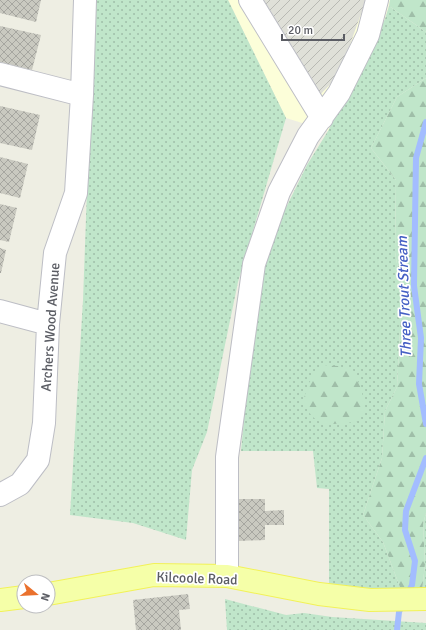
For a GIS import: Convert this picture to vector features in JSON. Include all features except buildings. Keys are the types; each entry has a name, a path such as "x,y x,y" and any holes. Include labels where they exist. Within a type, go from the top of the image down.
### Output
{"main road":[{"name":"Kilcoole Road","path":"56,593 154,575 227,576 319,594 370,600 426,599"},
{"path":"0,600 16,598"}],"street":[{"name":"Archers Wood Avenue","path":"0,495 20,484 38,460 44,423 48,324 55,253 76,193 82,95 85,0"},
{"path":"250,0 322,118"},
{"path":"227,576 227,457 254,264 279,192 308,136 339,93 368,35 377,0"},
{"path":"0,74 82,95"},
{"path":"0,311 48,324"}],"shaded area":[{"path":"228,0 390,0 385,19 328,131 286,118"},
{"path":"257,0 366,0 339,75 317,98"}],"green space":[{"path":"94,0 228,0 286,118 238,282 207,432 192,470 186,540 133,523 70,515 83,300"},
{"path":"390,0 426,0 426,32 389,6"},
{"path":"389,6 426,32 426,78 397,97 371,148 396,180 395,252 402,293 397,387 385,411 382,458 363,515 383,542 401,590 329,586 329,489 317,488 313,451 241,451 255,300 277,226 307,165 328,131 385,19"},
{"path":"426,78 426,513 423,524 425,564 422,591 401,590 383,542 363,515 382,458 385,411 397,387 402,293 395,252 396,180 371,148 397,97"},
{"path":"321,365 338,366 354,371 362,391 364,413 356,422 338,424 324,423 313,417 308,410 303,401 309,383"},
{"path":"426,513 426,591 422,591 425,564 423,524"},
{"path":"225,599 286,615 304,613 332,617 426,623 426,630 227,630"}],"waterway":[{"name":"Three Trout Stream","path":"426,122 416,158 414,286 421,338 419,384 426,424"},
{"name":"Three Trout Stream","path":"407,595 412,585 415,561 405,530 406,511 426,458"},
{"name":"Three Trout Stream","path":"397,630 399,612 403,604"}]}
